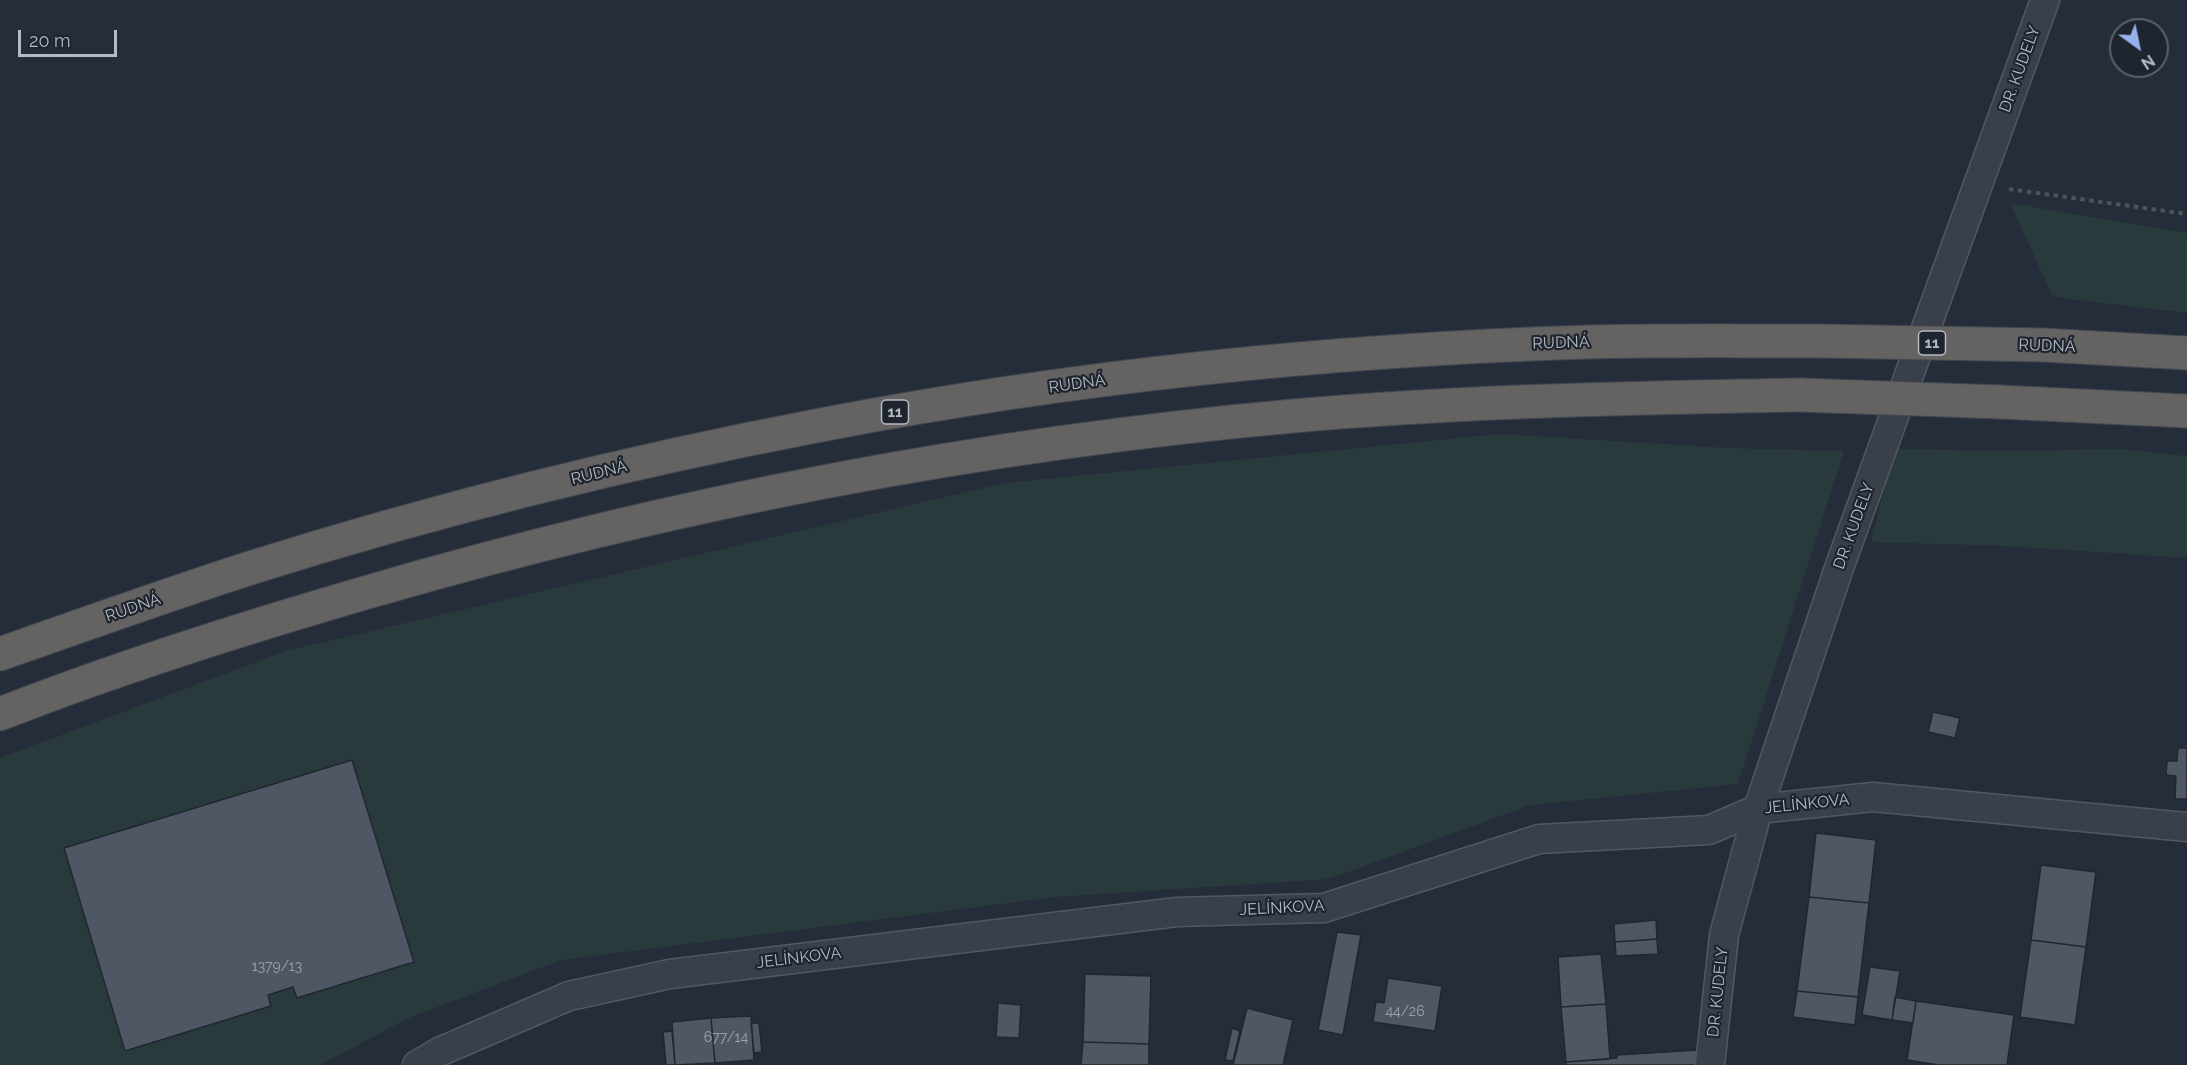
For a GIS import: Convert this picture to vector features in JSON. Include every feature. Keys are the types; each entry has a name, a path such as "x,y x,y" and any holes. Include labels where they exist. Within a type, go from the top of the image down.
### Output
{"highway":[{"name":"RUDNÁ","path":"0,654 250,568 465,506 665,457 830,423 1044,389 1155,374 1291,361 1480,347 1591,342 1820,341 2043,345 2187,353"},
{"path":"0,714 265,622 484,558 676,512 845,477 1018,448 1162,429 1292,416 1519,401 1801,395 2187,411"}],"street":[{"name":"DR. KUDELY","path":"1710,1065 1724,935 1758,809 1839,568 2045,0"},
{"name":"JELÍNKOVA","path":"417,1065 439,1052 569,996 670,974 1177,912 1324,908 1539,839 1709,830 1758,809 1873,798 2187,827"}],"path":[{"path":"1978,184 2187,214"}],"shaded area":[{"path":"2010,203 2187,233 2187,313 2053,297"},
{"path":"1500,434 1726,448 1844,451 1738,784 1530,805 1329,879 1055,897 561,960 409,1018 320,1065 0,1065 0,758 286,651 1005,483"},
{"path":"1894,449 2009,451 2119,449 2187,456 2187,558 2007,546 1871,542"}],"building":[{"path":"1933,712 1960,718 1955,738 1928,732"},
{"path":"2178,748 2187,748 2187,799 2175,799 2176,776 2166,775 2167,761 2177,761"},
{"path":"352,760 414,962 297,998 293,987 268,995 271,1006 125,1051 64,848"},
{"path":"1816,833 1876,840 1869,903 1809,897"},
{"path":"2041,865 2096,872 2086,947 2031,940"},
{"path":"1809,897 1869,903 1858,997 1797,991"},
{"path":"1656,920 1657,939 1615,942 1614,924"},
{"path":"1337,932 1361,935 1343,1035 1318,1030"},
{"path":"1657,939 1658,954 1616,956 1615,942"},
{"path":"2031,940 2086,947 2075,1025 2020,1017"},
{"path":"1601,954 1606,1004 1561,1007 1558,957"},
{"path":"1870,967 1900,971 1892,1020 1862,1015"},
{"path":"1085,974 1151,976 1149,1044 1083,1042"},
{"path":"1388,978 1442,986 1435,1031 1373,1022 1376,1002 1384,1003"},
{"path":"1797,991 1858,997 1855,1025 1793,1017"},
{"path":"1895,997 1916,1001 1913,1023 1892,1020"},
{"path":"1916,1001 2014,1015 2007,1065 1939,1065 1907,1060"},
{"path":"998,1003 1021,1005 1019,1038 996,1037"},
{"path":"1606,1004 1610,1059 1566,1062 1561,1007"},
{"path":"1247,1008 1293,1020 1283,1065 1233,1065"},
{"path":"751,1016 754,1060 715,1063 711,1018"},
{"path":"711,1018 715,1063 675,1065 672,1022"},
{"path":"751,1023 759,1023 762,1052 754,1053"},
{"path":"1232,1028 1240,1031 1233,1061 1225,1060"},
{"path":"672,1031 675,1065 666,1065 663,1032"},
{"path":"1083,1042 1149,1044 1149,1065 1081,1065"},
{"path":"1698,1050 1696,1065 1566,1065 1566,1062 1617,1058 1617,1055"}]}
